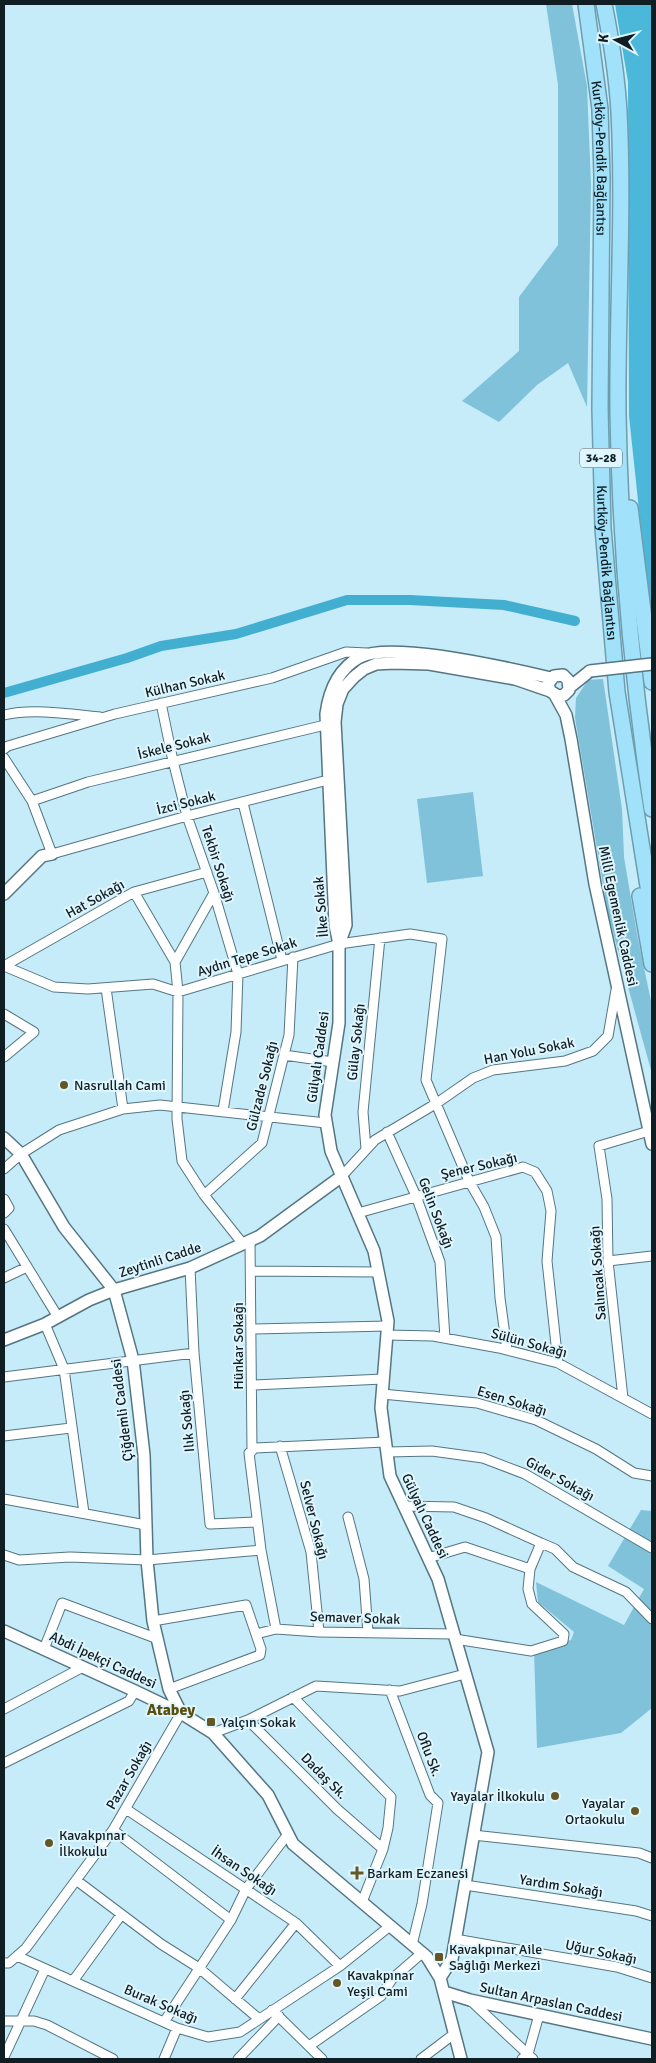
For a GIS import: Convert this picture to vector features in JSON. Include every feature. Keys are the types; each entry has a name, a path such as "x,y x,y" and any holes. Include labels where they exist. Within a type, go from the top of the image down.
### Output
{"highway":[{"name":"Kurtköy-Pendik Bağlantısı","path":"586,4 600,109 602,177 600,409 603,528 616,692 652,911"},
{"name":"Kurtköy-Pendik Bağlantısı","path":"604,4 619,111 618,414 622,533 636,700 652,808"},
{"path":"618,414 652,682"},
{"path":"628,765 633,851 652,964"}],"street":[{"name":"Külhan Sokak","path":"4,749 8,746 106,717 272,678 346,652 373,653"},
{"name":"İlke Sokak","path":"339,944 346,925 333,779 325,725 328,697 334,682 345,669 360,657 373,653 392,652 428,655 551,678"},
{"name":"İlke Sokak","path":"333,779 337,704 343,689 354,677 364,669 376,664 429,664 515,679 552,693"},
{"path":"568,686 560,674 551,678 548,684 552,693 561,696 568,686 590,671 652,664"},
{"name":"Milli Egemenlik Caddesi","path":"568,686 598,874 617,978 652,1116"},
{"name":"Milli Egemenlik Caddesi","path":"552,693 566,715 588,851 652,1144"},
{"name":"Tekbir Sokağı","path":"161,703 173,761 188,816 238,974 236,1032 223,1111"},
{"path":"4,715 12,712 106,717"},
{"name":"İskele Sokak","path":"32,801 88,782 325,725"},
{"path":"4,758 32,801 52,854 42,856 4,894"},
{"name":"İzci Sokak","path":"52,854 188,816 333,779"},
{"path":"244,803 282,960"},
{"name":"Hat Sokağı","path":"4,966 134,892 207,872"},
{"path":"134,892 175,962 178,992 179,1108 177,1119 182,1160 204,1195 247,1242"},
{"path":"175,962 214,894"},
{"name":"Aydın Tepe Sokak","path":"178,992 339,944 410,934 442,939 426,1080 437,1103"},
{"name":"Gülay Sokağı","path":"366,1149 363,1112 380,938"},
{"name":"Gülyalı Caddesi","path":"339,944 339,1023 325,1114 331,1151 374,1251 378,1272 388,1330 381,1408 390,1476 438,1579 488,1752 452,1959 440,1978"},
{"name":"Gülzade Sokağı","path":"204,1195 262,1143 288,1035 293,957"},
{"path":"4,966 54,987 106,988 153,984 178,992"},
{"name":"Han Yolu Sokak","path":"342,1176 374,1140 437,1103 473,1078 493,1070 565,1061 593,1051 608,1036 617,978"},
{"path":"106,988 122,1109"},
{"path":"4,1014 34,1032 4,1057"},
{"path":"284,1055 333,1062"},
{"path":"437,1103 469,1181 484,1207 496,1237 500,1298 507,1350"},
{"path":"4,1169 21,1154 59,1130 122,1109 160,1105 326,1123"},
{"name":"Salıncak Sokağı","path":"623,1398 608,1261 608,1199 600,1146 649,1131"},
{"name":"Gelin Sokağı","path":"387,1132 416,1196 440,1262 445,1338"},
{"name":"Çiğdemli Caddesi","path":"4,1138 21,1154 64,1227 114,1290 133,1360 144,1455 146,1525 153,1621 169,1689 181,1713"},
{"name":"Şener Sokağı","path":"358,1213 522,1167 535,1172 547,1191 551,1211 547,1261 558,1363"},
{"name":"Zeytinli Cadde","path":"4,1340 45,1324 89,1300 114,1290 190,1268 260,1236 342,1176"},
{"path":"4,1199 9,1208 4,1213"},
{"path":"4,1228 58,1317"},
{"name":"Hünkar Sokağı","path":"247,1242 251,1271 254,1449 249,1453 261,1550 276,1628"},
{"path":"608,1261 652,1256"},
{"path":"4,1278 28,1267"},
{"name":"Ilık Sokağı","path":"190,1268 194,1353 210,1524 257,1522"},
{"path":"251,1271 378,1272"},
{"path":"45,1324 64,1369 84,1513"},
{"name":"Sülün Sokağı","path":"251,1330 388,1330 445,1338 507,1350 558,1363 652,1414"},
{"path":"4,1377 194,1353"},
{"path":"252,1385 383,1379"},
{"name":"Esen Sokağı","path":"382,1394 477,1402 536,1420 596,1449 634,1474 652,1476"},
{"path":"4,1436 71,1428"},
{"name":"Gider Sokağı","path":"254,1449 280,1446 386,1447 483,1458 525,1474 652,1548"},
{"name":"Selver Sokağı","path":"280,1446 311,1552 319,1632"},
{"path":"4,1499 146,1525"},
{"path":"403,1506 454,1507 486,1518 555,1549 573,1567 626,1592 652,1619"},
{"path":"348,1517 364,1579 368,1632"},
{"path":"428,1558 465,1547 530,1569 541,1543"},
{"path":"4,1556 20,1560 70,1557 148,1560 261,1550"},
{"name":"Semaver Sokak","path":"256,1634 276,1628 319,1632 455,1636 531,1651 563,1642 564,1634 532,1604 528,1589 530,1569"},
{"path":"44,1649 62,1603 158,1639"},
{"path":"153,1621 246,1604 261,1649 260,1655 169,1689"},
{"name":"Abdi İpekçi Caddesi","path":"4,1631 181,1713 213,1734 268,1795 294,1844 427,1957 440,1978 461,2059"},
{"path":"4,1708 83,1667"},
{"path":"213,1734 248,1720 316,1686 400,1691 465,1674"},
{"name":"Oflu Sk.","path":"390,1690 430,1795 438,1802 422,1904 412,1945"},
{"path":"4,1763 129,1701 135,1691"},
{"path":"293,1697 391,1797 388,1828 383,1849 362,1902"},
{"name":"Pazar Sokağı","path":"4,1962 9,1963 26,1948 113,1830 181,1713"},
{"name":"Dadaş Sk.","path":"248,1720 337,1809 383,1849"},
{"name":"İhsan Sokağı","path":"126,1809 296,1923 340,1966"},
{"path":"113,1830 231,1920"},
{"path":"164,2022 231,1920 246,1889 288,1834"},
{"path":"473,1835 639,1853 652,1858"},
{"path":"76,1880 161,1944 199,1968 259,2019"},
{"name":"Yardım Sokağı","path":"465,1885 636,1911 652,1916"},
{"path":"73,1981 121,1915"},
{"path":"235,1999 296,1923"},
{"name":"Burak Sokağı","path":"17,1956 177,2028 208,2037 240,2032 259,2019 276,2013 390,1926"},
{"name":"Uğur Sokağı","path":"455,1940 617,1968 652,1978"},
{"path":"309,2046 381,1996 392,1979 422,1953"},
{"path":"4,2056 45,1969"},
{"name":"Sultan Arpaslan Caddesi","path":"444,1992 470,2000 652,2039"},
{"path":"470,2000 527,2058 539,2015"},
{"path":"238,2059 276,2013 322,2059"},
{"path":"4,2021 34,2021 47,2025 113,2059"},
{"path":"164,2059 177,2028"},
{"path":"421,2059 454,2034"}],"shaded area":[{"path":"546,4 572,4 587,86 591,185 587,407 568,363 537,385 499,422 462,401 519,351 519,297 558,245 558,85"},
{"path":"615,4 652,4 652,603 649,604 629,416 628,82"},
{"path":"603,679 622,809 624,857 652,1006 652,1074 608,914 575,718 576,698 588,680"},
{"path":"473,792 483,876 427,883 417,799"},
{"path":"641,1510 652,1511 652,1708 621,1733 537,1748 534,1649 571,1640 574,1632 538,1602 536,1582 624,1625 644,1589 608,1566"}],"waterway":[{"path":"4,693 127,658 161,646 236,634 347,600 410,600 504,605 575,621"}],"place":[{"name":"Nasrullah Cami","path":"64,1085"},
{"name":"Yalçın Sokak","path":"211,1722"},
{"name":"Yayalar İlkokulu","path":"555,1796"},
{"name":"Yayalar Ortaokulu","path":"635,1811"},
{"name":"Kavakpınar İlkokulu","path":"49,1843"},
{"name":"Barkam Eczanesi","path":"357,1873"},
{"name":"Kavakpınar Aile Sağlığı Merkezi","path":"439,1957"},
{"name":"Kavakpınar Yeşil Cami","path":"337,1983"}],"district":[{"name":"Atabey","path":"171,1710"}]}
